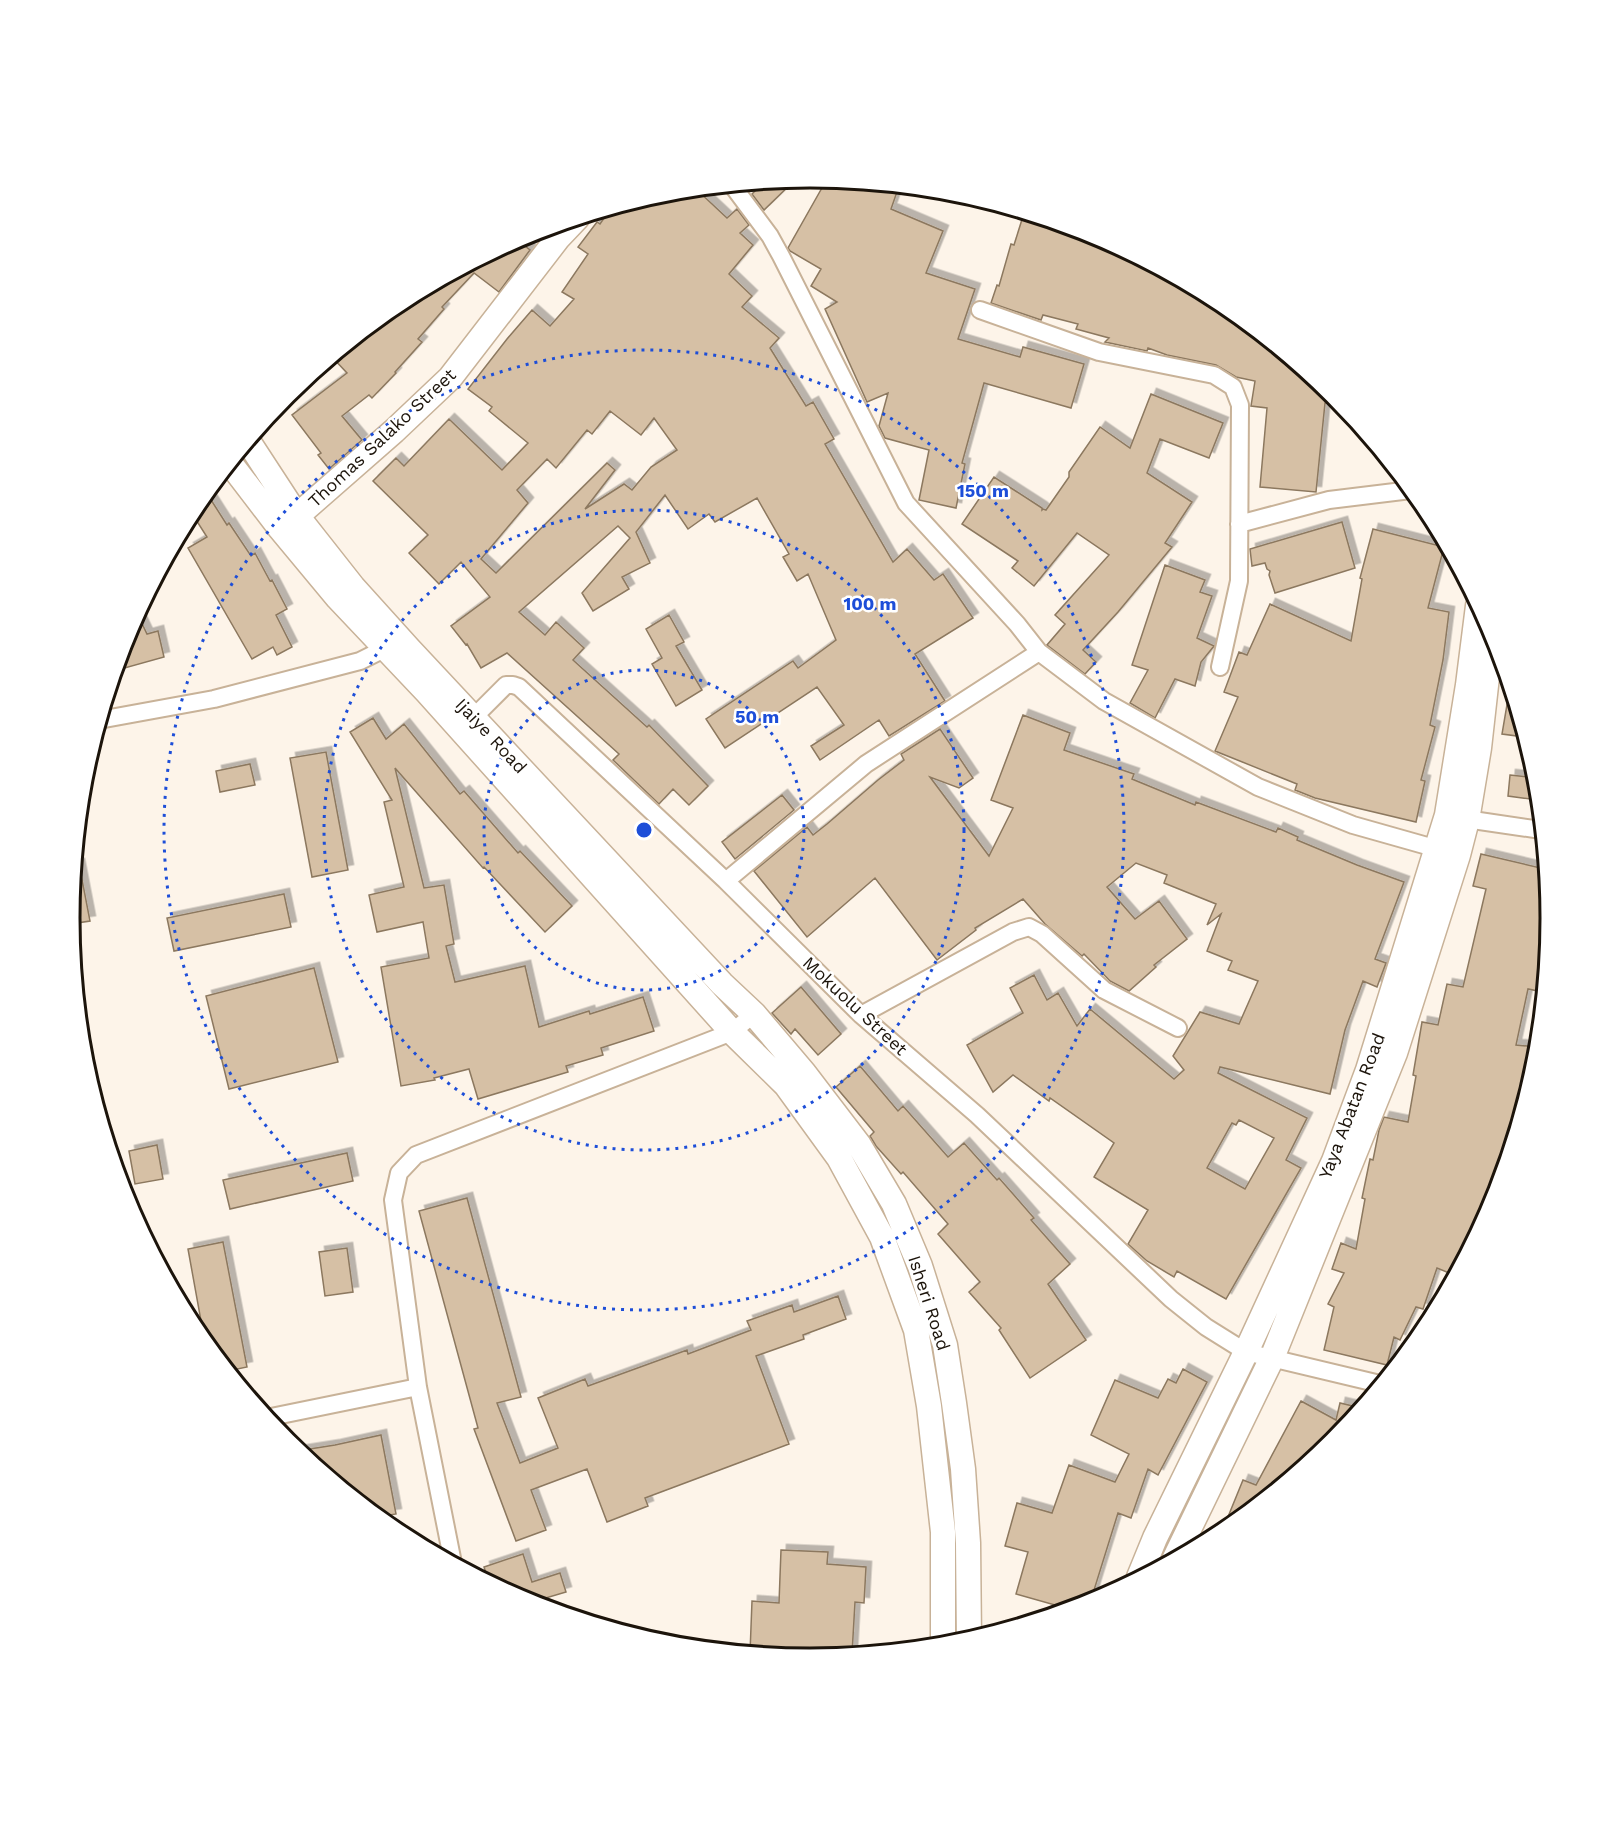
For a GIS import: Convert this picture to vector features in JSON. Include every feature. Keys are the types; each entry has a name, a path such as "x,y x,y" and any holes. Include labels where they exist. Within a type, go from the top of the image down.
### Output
{"main road":[{"name":"Thomas Salako Street","path":"288,522 394,431 450,378 548,237"},
{"name":"Ijaiye Road","path":"252,448 288,522"},
{"name":"Ijaiye Road","path":"235,468 353,587 428,692 732,1032"},
{"name":"Yaya Abatan Road","path":"1457,818 1476,622"},
{"name":"Ijaiye Road","path":"392,643 474,717 722,984 754,1014"},
{"name":"Yaya Abatan Road","path":"1181,1546 1272,1358 1395,1053 1457,818 1479,748 1490,653"},
{"name":"Yaya Abatan Road","path":"1143,1567 1334,1161 1448,852"},
{"name":"Isheri Road","path":"754,1014 804,1072 859,1144 894,1204 920,1266 945,1345 963,1469 968,1543 969,1630"},
{"name":"Isheri Road","path":"732,1032 786,1085 839,1158 882,1237 915,1330 929,1406 943,1532 943,1636"}],"street":[{"path":"737,192 770,236 781,256 906,503 1017,624 1039,652 1104,701 1258,787 1353,825 1448,852"},
{"path":"980,310 1099,352 1214,375 1233,387 1240,405 1239,581 1220,667"},
{"path":"1239,524 1329,500 1401,491"},
{"path":"107,719 214,699 360,661 392,643"},
{"path":"726,881 866,764 1039,652"},
{"name":"Mokuolu Street","path":"474,717 506,685 519,687 726,881 861,1015 977,1115 1171,1299 1206,1327 1246,1352 1372,1382"},
{"path":"1457,818 1534,829"},
{"path":"861,1015 1013,932 1029,927 1042,934 1104,990 1178,1028"},
{"path":"451,1554 418,1387 393,1200 399,1173 416,1155 732,1032 754,1014"},
{"path":"276,1416 418,1387"}],"building":[{"path":"822,188 896,193 891,209 943,231 926,273 975,289 958,339 1020,357 1023,347 1084,364 1071,408 984,383 962,463 965,464 956,508 919,500 929,450 885,438 879,426 888,393 867,402 825,309 837,302 811,286 821,269 788,248"},
{"path":"786,189 764,210 752,194 755,191"},
{"path":"703,196 727,218 737,209 749,225 740,233 753,245 729,274 752,296 742,307 779,338 770,348 806,406 813,402 834,439 825,444 893,562 907,549 934,580 943,574 973,618 915,654 945,701 889,736 879,720 820,760 811,746 844,725 817,687 725,748 706,719 793,661 798,668 836,640 808,574 797,581 783,557 789,554 757,498 715,522 709,514 688,529 665,495 636,532 650,563 622,577 629,589 593,611 582,593 630,538 618,526 519,612 545,635 556,622 584,648 573,660 647,727 649,725 708,786 689,805 673,789 659,804 613,760 619,754 507,653 481,668 467,644 451,626 490,597 461,562 439,584 409,553 428,535 373,481 396,458 404,466 449,419 502,470 528,443 489,411 492,407 468,389 532,310 550,326 574,299 562,292 588,254 578,247 597,222 600,224 604,218 621,213","holes":["610,411 641,435 654,418 677,450 651,467 632,490 624,484 585,509 615,470 607,463 496,573 481,559 528,503 517,490 547,459 556,468 587,430 592,434"]},
{"path":"1022,220 1089,244 1132,263 1215,311 1291,369 1327,403 1325,403 1316,492 1260,487 1267,408 1251,406 1255,381 1236,377 1216,365 1167,355 1148,348 1147,351 1105,342 1109,338 1076,329 1078,324 1043,315 1041,320 991,303 997,285 999,286 1011,244 1014,245"},
{"path":"525,246 530,250 499,292 474,273 442,307 444,309 418,339 422,342 396,373 372,398 369,395 342,416 362,440 329,469 318,455 321,453 292,415 347,373 337,362 404,311 487,263"},
{"path":"1151,394 1223,423 1209,458 1160,439 1147,473 1192,502 1165,543 1172,547 1083,650 1096,662 1085,674 1047,645 1065,624 1055,615 1109,555 1077,533 1034,586 1012,568 1018,561 962,524 994,477 1042,510 1046,510 1100,427 1130,448"},
{"path":"211,500 251,556 255,553 270,581 272,580 287,609 276,615 292,647 277,655 273,647 252,659 188,548 207,537 197,521"},
{"path":"1342,522 1355,568 1275,593 1269,575 1270,571 1265,563 1252,566 1250,549"},
{"path":"1373,529 1437,545 1442,554 1428,608 1449,612 1443,660 1430,725 1435,727 1421,780 1425,781 1416,822 1315,798 1295,790 1297,784 1215,751 1238,697 1224,692 1239,652 1247,655 1270,604 1351,641 1362,579 1360,578"},
{"path":"1165,565 1205,580 1200,592 1212,596 1197,638 1214,646 1201,662 1195,686 1175,679 1155,718 1130,703 1148,670 1132,665"},
{"path":"669,615 684,642 676,646 702,690 676,706 652,664 662,658 646,629"},
{"path":"142,624 147,634 158,631 164,657 124,668"},
{"path":"1507,703 1516,736 1502,734"},
{"path":"1023,715 1070,733 1064,750 1134,774 1132,779 1195,805 1196,802 1276,832 1278,828 1298,837 1297,840 1404,882 1375,959 1386,963 1377,987 1363,981 1345,1030 1330,1094 1220,1067 1218,1073 1307,1118 1286,1160 1301,1168 1226,1299 1177,1271 1174,1277 1147,1261 1128,1244 1148,1210 1094,1177 1114,1143 1013,1075 993,1092 967,1045 1023,1013 1010,988 1034,975 1047,1000 1058,993 1077,1026 1090,1009 1174,1079 1184,1070 1173,1056 1200,1012 1239,1024 1258,981 1228,970 1232,961 1207,951 1221,914 1207,925 1216,904 1164,883 1167,875 1136,863 1107,887 1135,919 1159,901 1187,939 1154,965 1156,967 1129,991 1110,981 1084,954 1082,956 1045,924 1023,899 975,928 976,930 937,960 875,878 807,937 754,871 807,827 813,835 904,760 901,754 940,729 973,778 959,788 930,777 989,856 1013,808 991,800","holes":["1239,1120 1274,1138 1245,1189 1207,1168 1232,1123 1236,1125"]},
{"path":"373,718 386,739 404,724 460,794 464,791 518,853 520,851 572,906 545,932 483,868 395,768 424,888 444,885 454,944 446,946 455,982 525,966 539,1027 643,997 654,1031 601,1048 603,1055 566,1066 568,1072 478,1099 469,1069 434,1078 435,1080 401,1086 381,967 429,958 423,922 377,932 369,895 404,887 384,802 392,800 350,732"},
{"path":"326,752 348,870 312,877 290,758"},
{"path":"250,764 255,785 220,792 216,771"},
{"path":"1510,775 1525,777 1529,799 1508,796"},
{"path":"782,795 794,810 735,859 722,842"},
{"path":"1481,854 1538,867 1540,918 1535,990 1528,989 1516,1045 1527,1046 1515,1107 1501,1153 1484,1197 1448,1272 1437,1268 1423,1309 1416,1307 1400,1340 1394,1337 1387,1365 1324,1350 1334,1307 1328,1304 1344,1273 1332,1269 1341,1243 1356,1249 1365,1199 1362,1198 1379,1130 1384,1117 1408,1122 1422,1022 1438,1025 1447,984 1463,987 1486,889 1473,886"},
{"path":"81,874 90,921 80,922"},
{"path":"284,894 291,927 174,951 167,918"},
{"path":"314,968 338,1062 229,1089 206,996"},
{"path":"801,987 841,1034 818,1055 795,1029 791,1034 772,1013"},
{"path":"860,1066 898,1111 903,1106 948,1157 964,1143 997,1180 999,1178 1034,1218 1031,1220 1070,1264 1048,1284 1086,1340 1030,1378 999,1330 1001,1328 969,1292 980,1282 938,1234 948,1224 903,1172 901,1174 876,1146 870,1136 874,1132 836,1087"},
{"path":"157,1145 163,1179 135,1184 129,1151"},
{"path":"347,1153 353,1181 230,1209 223,1180"},
{"path":"467,1198 521,1397 497,1403 520,1463 558,1448 538,1398 585,1379 588,1386 687,1350 688,1354 751,1330 747,1321 792,1305 794,1312 838,1296 846,1319 803,1335 804,1339 756,1356 789,1444 645,1498 648,1506 607,1522 587,1469 531,1490 546,1530 516,1541 474,1429 478,1428 419,1211"},
{"path":"223,1242 247,1367 236,1369 201,1321 188,1249"},
{"path":"347,1248 353,1292 325,1296 319,1252"},
{"path":"1183,1369 1207,1382 1158,1475 1148,1469 1131,1518 1118,1513 1094,1590 1055,1605 1016,1594 1028,1552 1005,1546 1017,1503 1052,1513 1069,1465 1115,1482 1129,1454 1091,1435 1115,1380 1158,1398 1168,1379 1176,1383"},
{"path":"1301,1401 1336,1420 1340,1403 1352,1406 1291,1467 1229,1515 1243,1480 1256,1485"},
{"path":"381,1435 396,1514 390,1515 365,1497 309,1449"},
{"path":"781,1550 828,1552 827,1564 866,1567 864,1603 855,1602 852,1646 810,1648 750,1645 752,1601 779,1603"},
{"path":"523,1554 532,1582 560,1573 566,1592 546,1598 487,1573 484,1567"}]}
